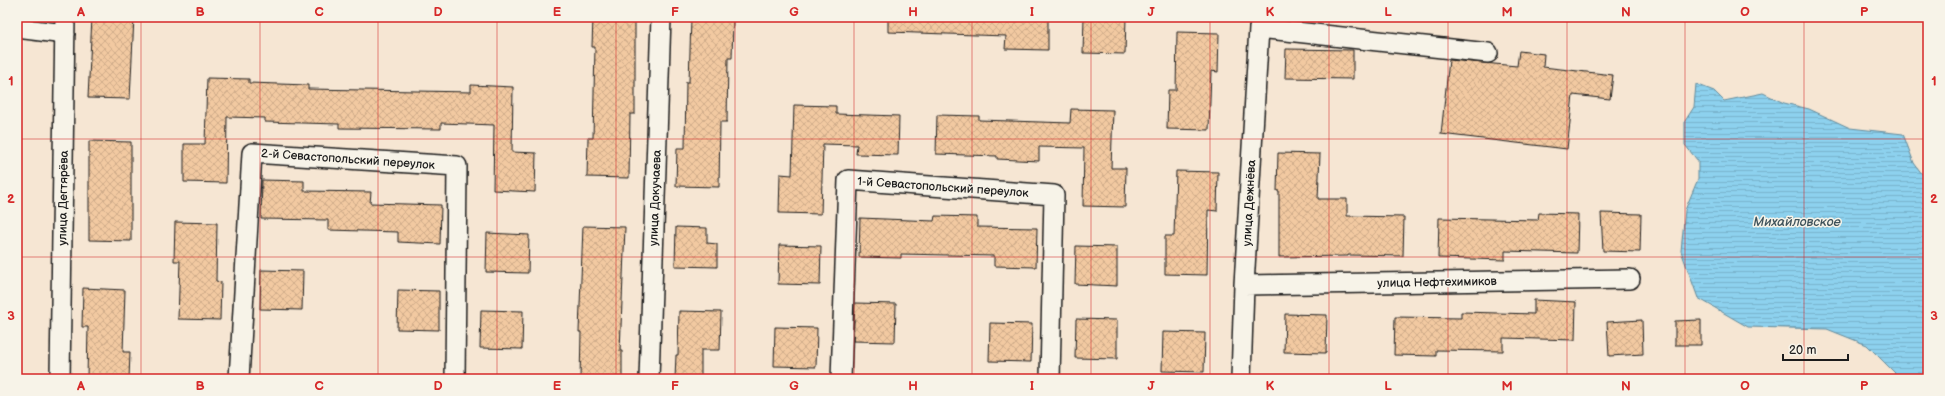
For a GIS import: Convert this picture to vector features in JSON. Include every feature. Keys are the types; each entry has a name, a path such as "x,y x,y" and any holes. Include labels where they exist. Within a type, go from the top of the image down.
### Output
{"street":[{"name":"улица Докучаева","path":"649,379 661,17"},
{"path":"1255,22 1488,53"},
{"name":"улица Дежнёва","path":"1241,379 1255,22"},
{"path":"17,28 65,25"},
{"name":"улица Дегтярёва","path":"60,379 65,25"},
{"name":"2-й Севастопольский переулок","path":"239,379 252,153 457,166 455,379"},
{"name":"1-й Севастопольский переулок","path":"841,379 848,180 1054,195 1050,379"},
{"name":"улица Нефтехимиков","path":"1244,285 1630,279"}],"water":[{"name":"Михайловское","path":"1696,84 1714,91 1724,101 1763,93 1784,103 1809,109 1850,128 1903,134 1914,163 1922,174 1928,173 1928,379 1901,379 1867,345 1827,329 1748,327 1698,298 1681,251 1685,210 1698,179 1698,161 1685,145 1685,121 1694,107"}],"building":[{"path":"92,17 134,17 130,99 88,98"},
{"path":"593,17 635,17 635,114 630,114 629,178 587,177 588,138 593,138 595,47 592,47"},
{"path":"888,17 1048,17 1048,50 1005,49 1006,36 888,32"},
{"path":"1084,17 1126,17 1125,54 1083,53"},
{"path":"691,19 733,20 732,58 728,58 727,122 720,122 719,187 676,186 677,148 685,148 686,82 689,82"},
{"path":"1177,32 1219,33 1218,72 1211,71 1209,130 1167,129 1168,90 1176,90"},
{"path":"1286,49 1353,50 1353,79 1285,78"},
{"path":"1519,51 1544,54 1543,67 1613,75 1610,99 1573,95 1567,149 1441,134 1449,60 1517,66"},
{"path":"207,78 249,79 249,83 308,85 308,89 471,92 471,85 513,87 512,152 536,153 535,192 493,190 494,125 441,123 441,129 339,128 339,124 265,122 265,118 227,117 226,183 184,182 184,144 205,144"},
{"path":"794,105 836,106 836,114 899,116 898,155 856,154 857,145 823,144 821,214 779,213 780,174 792,175"},
{"path":"1071,109 1113,110 1111,168 1126,168 1125,207 1083,206 1084,148 1039,147 1039,161 997,159 997,156 936,154 937,115 979,116 979,120 1070,123"},
{"path":"89,141 131,142 131,241 89,240"},
{"path":"1278,153 1320,154 1318,199 1347,199 1347,216 1404,217 1403,256 1348,255 1279,257 1279,191 1277,191"},
{"path":"1176,171 1218,172 1217,211 1208,210 1207,275 1165,274 1165,236 1174,236"},
{"path":"262,180 304,181 304,191 371,192 370,203 441,205 440,244 398,242 398,232 328,230 328,220 261,219"},
{"path":"1539,213 1578,214 1577,253 1505,251 1505,260 1438,258 1439,218 1538,220"},
{"path":"1601,213 1641,214 1640,252 1603,251"},
{"path":"935,216 977,217 977,227 1037,228 1036,267 994,266 994,256 901,254 901,258 859,257 860,218 934,221"},
{"path":"175,222 217,223 216,281 221,282 220,320 178,319 180,261 174,261"},
{"path":"583,226 625,227 620,351 622,351 622,379 580,379 581,332 579,332"},
{"path":"676,227 707,228 707,243 717,244 717,267 675,266"},
{"path":"487,233 529,235 528,273 486,272"},
{"path":"779,245 821,246 820,285 778,284"},
{"path":"1076,246 1117,247 1117,286 1075,284"},
{"path":"261,270 303,271 302,310 260,309"},
{"path":"83,288 125,290 123,352 130,352 129,379 87,379 88,327 82,327"},
{"path":"398,290 439,291 439,330 397,329"},
{"path":"1534,300 1576,302 1575,340 1503,338 1503,351 1436,350 1436,356 1394,355 1395,317 1461,318 1461,312 1534,314"},
{"path":"855,303 896,304 895,342 853,341"},
{"path":"481,310 523,311 522,349 480,348"},
{"path":"679,311 721,312 720,350 701,350 701,379 675,379 676,355 678,355"},
{"path":"1285,314 1327,315 1326,353 1284,352"},
{"path":"1076,319 1117,320 1117,359 1075,358"},
{"path":"1642,320 1643,354 1609,356 1607,322"},
{"path":"1701,320 1701,345 1675,345 1675,321"},
{"path":"990,323 1032,324 1031,362 989,361"},
{"path":"775,327 817,328 816,367 774,366"},
{"path":"1163,332 1205,333 1204,372 1162,371"}]}
